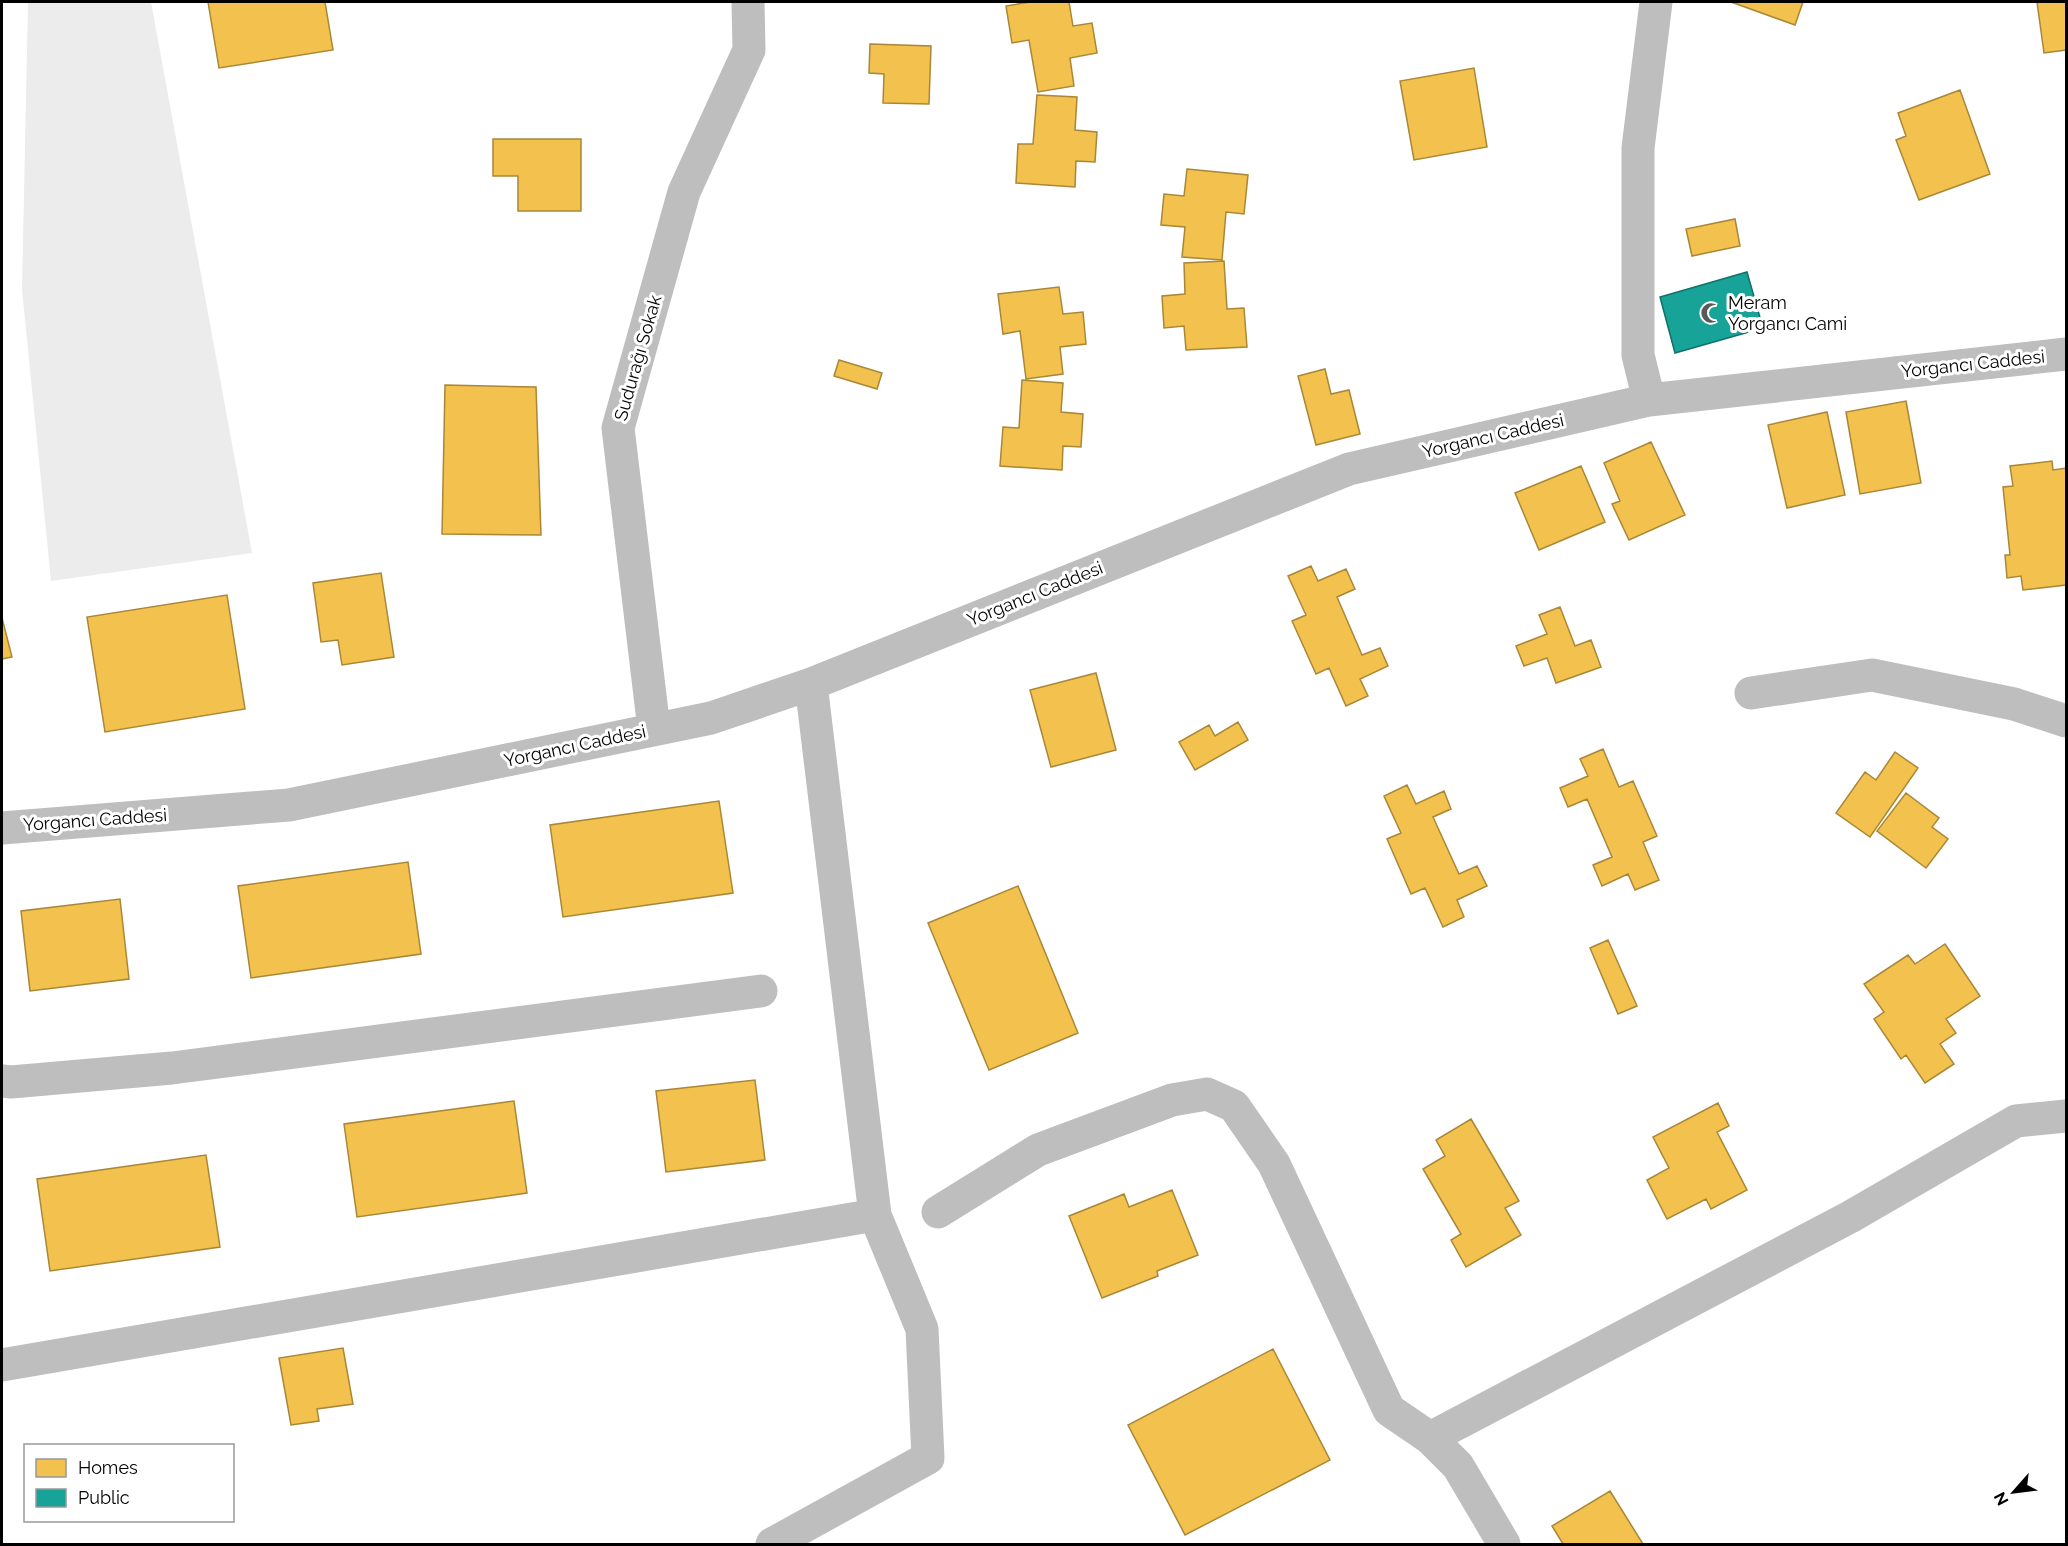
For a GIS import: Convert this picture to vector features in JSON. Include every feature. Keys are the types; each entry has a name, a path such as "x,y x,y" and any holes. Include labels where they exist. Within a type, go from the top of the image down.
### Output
{"street":[{"name":"Sudurağı Sokak","path":"654,729 618,428 684,192 749,50 748,2"},
{"path":"1649,400 1638,355 1638,148 1656,2"},
{"name":"Yorgancı Caddesi","path":"2,828 289,805 711,718 811,684 1349,469 1649,400 2067,354"},
{"path":"1751,693 1872,675 2014,704 2067,721"},
{"path":"772,1545 928,1458 922,1329 874,1215 811,684"},
{"path":"2,1081 172,1068 761,991"},
{"path":"938,1212 1038,1150 1172,1100 1207,1094 1234,1106 1274,1164 1389,1410 1430,1438 1458,1466 1504,1545"},
{"path":"1430,1438 1850,1217 2016,1121 2067,1116"},
{"path":"2,1365 874,1215"}],"shaded area":[{"path":"28,2 151,2 252,553 51,581 22,289"}],"building: Homes":[{"path":"208,2 325,2 333,50 219,68"},
{"path":"1030,2 1069,2 1073,26 1092,23 1097,53 1070,58 1074,86 1038,92 1029,40 1012,43 1006,6"},
{"path":"1731,2 1803,2 1795,25"},
{"path":"2037,2 2066,2 2066,50 2044,53"},
{"path":"870,44 931,46 929,104 883,103 884,74 869,73"},
{"path":"1474,68 1487,147 1414,160 1400,81"},
{"path":"1960,90 1990,174 1919,200 1896,140 1906,136 1898,113"},
{"path":"1037,95 1077,97 1075,130 1097,132 1095,162 1076,161 1075,187 1016,183 1018,144 1033,144"},
{"path":"493,139 581,139 581,211 518,211 518,176 493,176"},
{"path":"1187,169 1248,175 1244,214 1226,212 1222,260 1182,257 1185,227 1161,225 1164,194 1184,196"},
{"path":"1735,219 1740,246 1692,256 1686,229"},
{"path":"1224,261 1227,309 1244,308 1247,347 1186,350 1184,326 1164,328 1162,296 1185,294 1184,263"},
{"path":"1059,287 1063,314 1083,312 1086,344 1060,347 1063,374 1026,379 1020,331 1003,334 998,294"},
{"path":"839,360 882,373 877,389 834,376"},
{"path":"1325,369 1331,394 1349,390 1360,434 1316,445 1298,376"},
{"path":"1022,380 1063,383 1061,412 1083,414 1081,447 1063,446 1062,470 1000,466 1003,427 1019,428"},
{"path":"445,385 536,387 541,535 442,534"},
{"path":"1906,401 1921,483 1860,494 1846,412"},
{"path":"1827,412 1845,495 1787,508 1768,425"},
{"path":"1651,442 1685,515 1629,540 1612,504 1620,501 1604,463"},
{"path":"2052,461 2053,470 2066,468 2066,585 2023,590 2021,576 2007,578 2005,555 2010,555 2003,487 2013,486 2010,466"},
{"path":"1581,466 1605,522 1539,550 1515,493"},
{"path":"1311,566 1318,581 1346,569 1355,589 1337,597 1362,655 1380,648 1388,666 1360,679 1368,696 1346,706 1329,668 1316,674 1292,621 1306,615 1288,576"},
{"path":"381,573 394,657 342,665 338,640 321,642 313,583"},
{"path":"227,595 245,709 105,732 87,617"},
{"path":"1560,607 1575,646 1591,640 1601,667 1556,683 1547,658 1524,666 1516,646 1547,634 1539,615"},
{"path":"2,618 12,657 2,659"},
{"path":"1096,673 1116,750 1051,767 1030,690"},
{"path":"1238,722 1248,740 1195,770 1179,742 1209,725 1215,736"},
{"path":"1603,749 1619,787 1633,781 1657,836 1643,842 1659,880 1635,890 1628,874 1602,886 1593,865 1612,857 1587,799 1568,807 1560,788 1588,776 1580,759"},
{"path":"1895,752 1918,768 1870,837 1836,813 1865,772 1876,780"},
{"path":"1407,785 1416,804 1444,791 1451,809 1433,817 1459,874 1477,866 1487,886 1457,900 1464,917 1443,927 1425,888 1411,894 1387,839 1401,833 1384,796"},
{"path":"1906,793 1939,818 1932,827 1948,839 1926,868 1877,831"},
{"path":"719,801 733,893 563,917 550,825"},
{"path":"408,862 421,954 251,978 238,886"},
{"path":"1018,886 1078,1033 989,1070 928,923"},
{"path":"120,899 129,979 30,991 21,911"},
{"path":"1608,940 1637,1006 1618,1014 1590,948"},
{"path":"1945,944 1980,996 1946,1019 1956,1033 1940,1044 1954,1064 1925,1083 1906,1055 1901,1059 1874,1019 1884,1012 1864,984 1908,955 1915,964"},
{"path":"755,1080 765,1160 666,1172 656,1091"},
{"path":"514,1101 527,1193 357,1217 344,1124"},
{"path":"1718,1103 1729,1126 1717,1132 1747,1190 1711,1209 1706,1199 1667,1219 1647,1180 1669,1168 1653,1137"},
{"path":"1471,1119 1519,1201 1505,1208 1521,1235 1466,1267 1451,1240 1461,1234 1423,1169 1445,1156 1436,1140"},
{"path":"206,1155 220,1247 50,1271 37,1179"},
{"path":"1172,1190 1198,1255 1157,1271 1158,1276 1102,1298 1069,1216 1124,1194 1129,1207"},
{"path":"343,1348 353,1404 317,1409 319,1421 291,1425 279,1358"},
{"path":"1273,1349 1330,1460 1185,1535 1128,1425"},
{"path":"1610,1491 1643,1544 1563,1544 1552,1526"}],"building: Public":[{"name":"Meram Yorgancı Cami","path":"1747,272 1763,328 1675,353 1660,297"}],"place":[{"name":"Meram Yorgancı Cami","path":"1711,313"}]}
